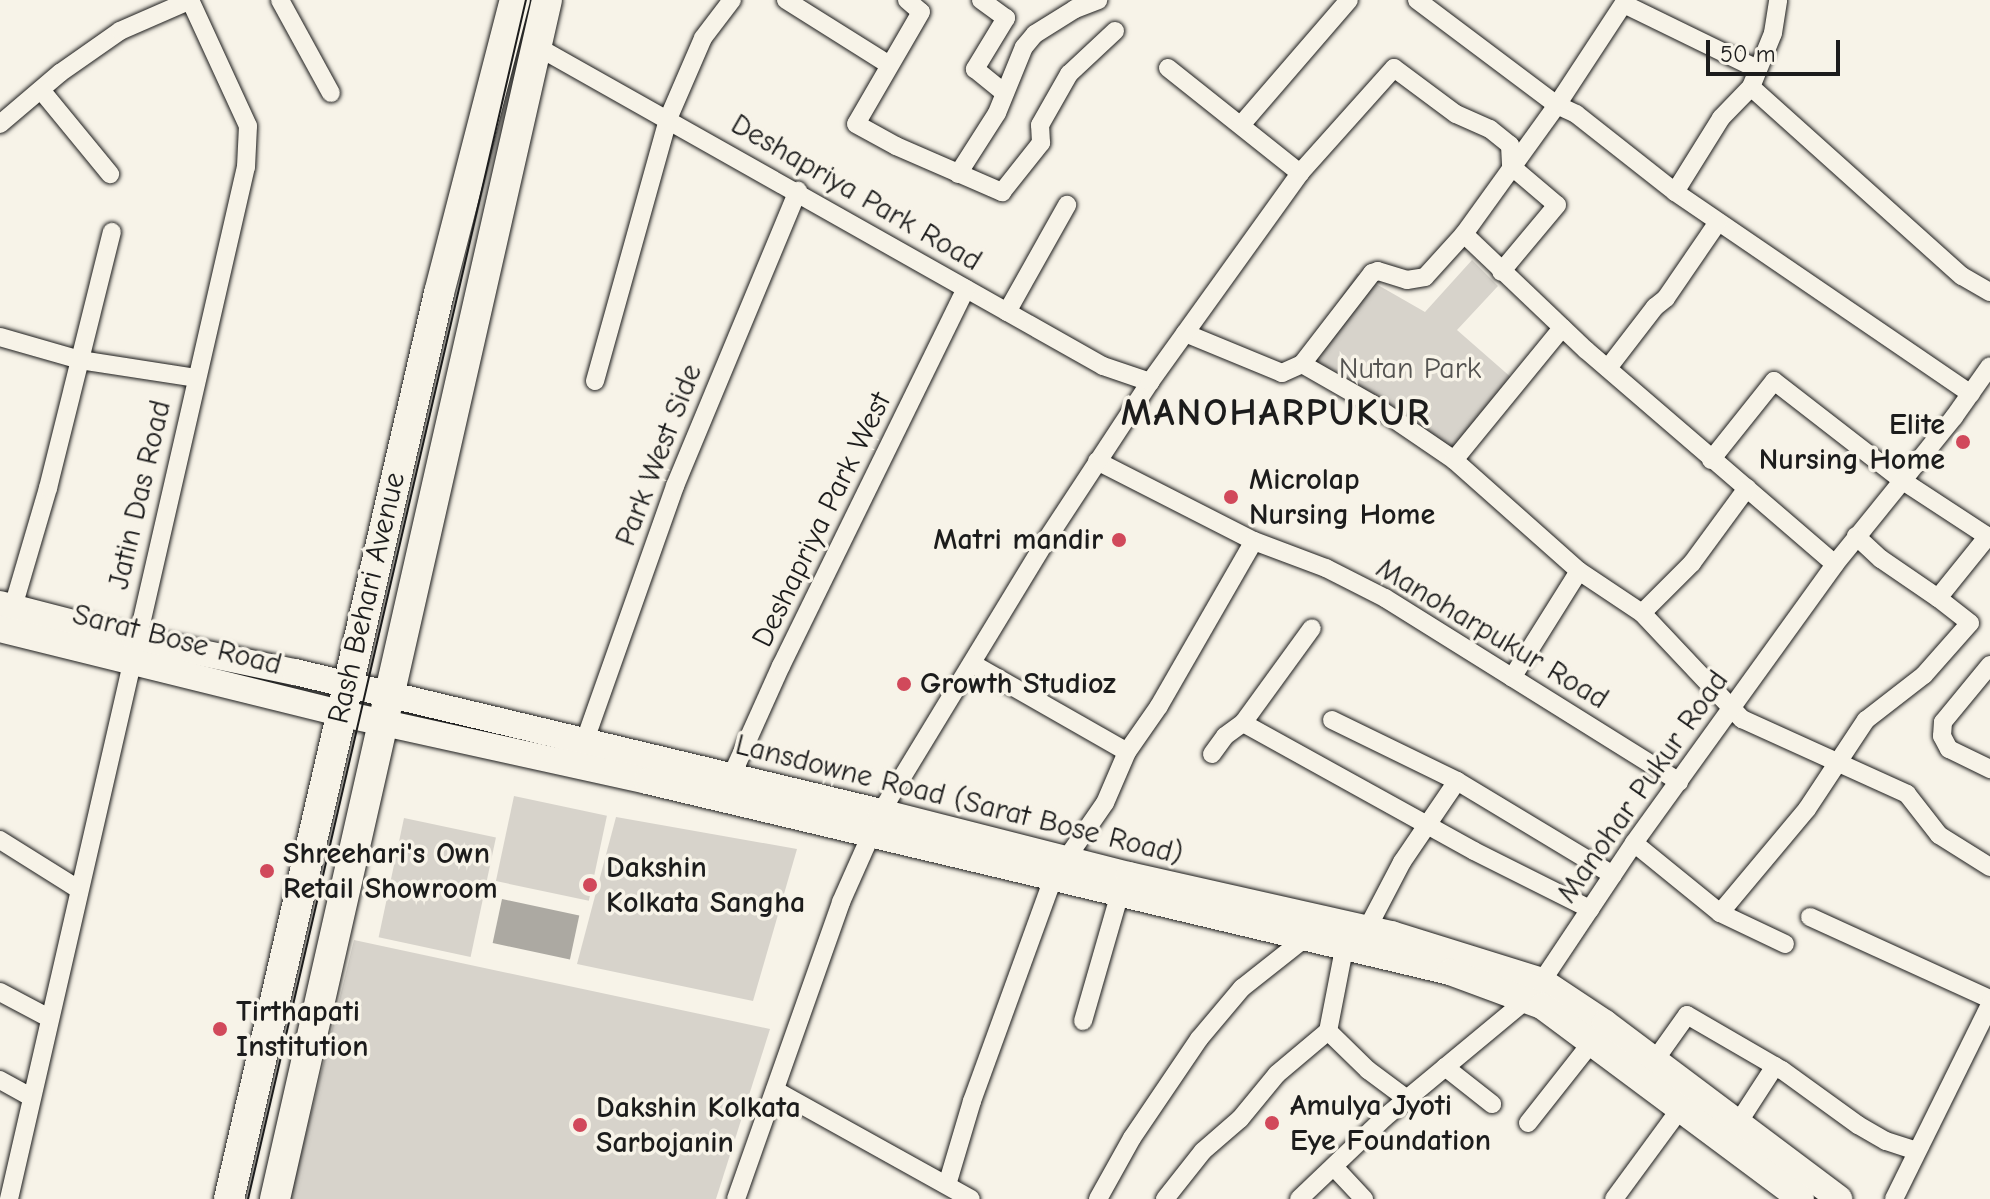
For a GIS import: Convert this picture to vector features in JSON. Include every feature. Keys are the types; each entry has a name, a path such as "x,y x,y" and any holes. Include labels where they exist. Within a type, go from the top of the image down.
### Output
{"main road":[{"name":"Rash Behari Avenue","path":"231,1199 342,699 439,293 515,0"},
{"name":"Rash Behari Avenue","path":"275,1199 547,0"},
{"path":"439,293 478,302"},
{"name":"Sarat Bose Road","path":"4,613 132,650"},
{"name":"Lansdowne Road (Sarat Bose Road)","path":"132,650 388,709 584,743 881,812 1059,868 1119,896 1534,991 1542,1006 1592,1042 1738,1123 1839,1199"},
{"name":"Lansdowne Road (Sarat Bose Road)","path":"388,709 647,781 868,835 1059,868 1367,929 1534,991 1655,1060 1688,1098 1801,1199"}],"street":[{"path":"0,124 120,31 190,0"},
{"name":"Jatin Das Road","path":"9,1199 132,650 246,167 248,126 190,0"},
{"path":"280,0 331,93"},
{"path":"595,381 668,119 703,38 732,0"},
{"path":"786,0 888,64"},
{"path":"981,0 1006,18 975,69 1005,93"},
{"path":"958,174 997,113 1024,47 1035,34 1075,9 1098,0"},
{"path":"1241,125 1349,0"},
{"path":"1417,0 1438,6 1557,105 1576,114 1675,192 1971,394"},
{"path":"1675,192 1721,118 1754,78 1773,33 1778,0"},
{"path":"1185,333 1282,373 1302,364 1372,273 1378,271 1407,280 1425,277 1464,234 1557,105 1625,2 1754,78 1962,276 1990,292"},
{"path":"921,4 856,124 1002,192 1041,143 1040,125 1069,74 1115,31"},
{"name":"Deshapriya Park Road","path":"536,46 798,191 1103,366 1150,382"},
{"path":"1168,68 1300,173"},
{"path":"736,1199 797,1018 868,835 940,710 973,664 1045,542 1150,382 1300,173 1394,68 1456,114 1490,129 1510,145 1511,166 1557,205 1501,272"},
{"path":"41,90 110,174"},
{"name":"Park West Side","path":"584,743 675,486 798,191"},
{"path":"1007,312 1067,205"},
{"path":"1608,368 1655,307 1666,298 1718,222"},
{"path":"4,613 48,488 112,232"},
{"path":"1464,234 1562,328 1711,460 1835,564"},
{"name":"Deshapriya Park West","path":"731,777 781,666 966,289"},
{"path":"1454,460 1562,328"},
{"path":"0,337 80,360 196,378"},
{"path":"1302,364 1372,404 1454,460 1579,571 1642,613 1742,719 1910,796 1939,835 1990,867"},
{"name":"Manohar Pukur Road","path":"1299,1199 1407,1099 1534,991 1634,843 1835,564 1988,374"},
{"path":"1711,460 1774,381 1903,481 1989,537 1938,598"},
{"name":"Manoharpukur Road","path":"1097,461 1254,541 1326,568 1385,598 1679,782"},
{"path":"1642,613 1692,563 1747,488"},
{"path":"1720,913 1807,809 1866,720 1924,675 1970,623 1881,559 1856,536"},
{"path":"947,1185 972,1101 1059,868 1105,803 1127,752 1159,706 1254,541"},
{"path":"1512,678 1579,571"},
{"path":"1212,754 1225,736 1243,723 1312,628"},
{"path":"973,664 1127,752"},
{"path":"1990,665 1943,722 1942,736 1949,749 1990,769"},
{"path":"1332,720 1457,781 1613,875"},
{"path":"1243,723 1590,909"},
{"path":"1367,929 1402,862 1457,781"},
{"path":"0,840 78,889"},
{"path":"1634,843 1720,913 1785,944"},
{"path":"1083,1021 1119,896"},
{"path":"1810,917 1990,999"},
{"path":"1098,1199 1132,1138 1199,1039 1242,988 1304,939"},
{"path":"1165,1199 1203,1151 1240,1119 1277,1074 1328,1031 1344,949"},
{"path":"0,992 49,1018"},
{"path":"1894,1199 1990,1005"},
{"path":"1655,1060 1687,1015 1775,1066 1858,1125 1886,1141 1916,1151"},
{"path":"1328,1031 1368,1070 1407,1099"},
{"path":"1528,1123 1592,1042"},
{"path":"1738,1123 1775,1066"},
{"path":"1445,1067 1492,1104"},
{"path":"0,1080 31,1097"},
{"path":"775,1090 971,1199"},
{"path":"1614,1199 1688,1098"},
{"path":"1334,1167 1364,1199"}],"green space":[{"name":"Nutan Park","path":"1472,260 1498,286 1457,330 1513,379 1458,461 1377,419 1297,363 1357,273 1425,312"},
{"path":"514,796 607,816 589,901 496,881"},
{"path":"616,817 797,849 753,1001 577,964"},
{"path":"404,818 496,838 471,957 379,937"},
{"path":"354,940 770,1029 716,1199 290,1199"}],"shaded area":[{"path":"502,899 579,915 570,959 493,943"}],"tram line":[{"path":"248,1199 526,0"}],"place":[{"name":"Elite Nursing Home","path":"1963,442"},
{"name":"Microlap Nursing Home","path":"1231,497"},
{"name":"Matri mandir","path":"1119,540"},
{"name":"Growth Studioz","path":"904,684"},
{"name":"Shreehari's Own Retail Showroom","path":"267,871"},
{"name":"Dakshin Kolkata Sangha","path":"590,885"},
{"name":"Tirthapati Institution","path":"220,1029"},
{"name":"Amulya Jyoti Eye Foundation","path":"1272,1123"},
{"name":"Dakshin Kolkata Sarbojanin","path":"580,1125"}],"district":[{"name":"MANOHARPUKUR","path":"1276,414"}]}
